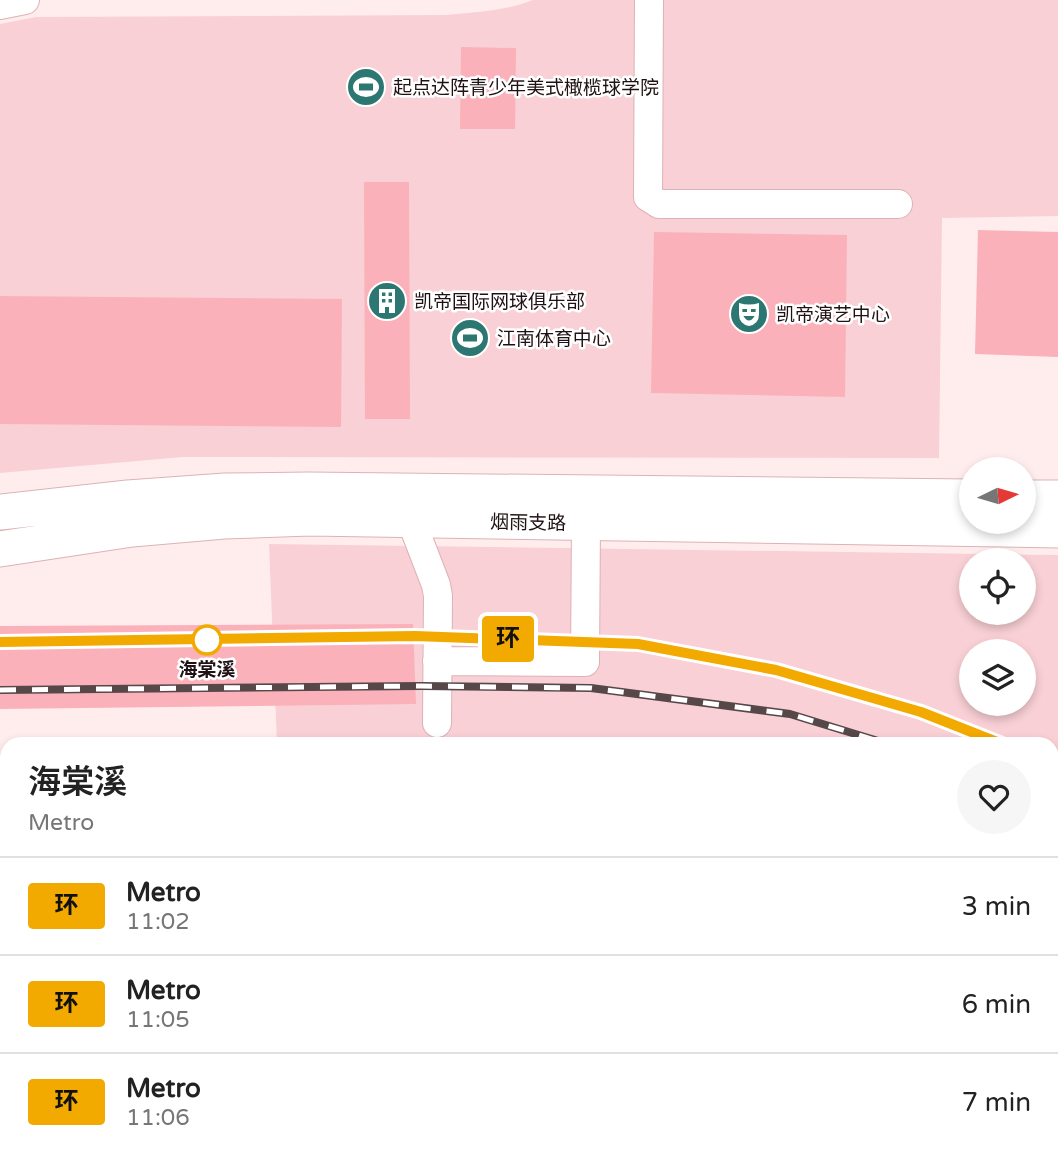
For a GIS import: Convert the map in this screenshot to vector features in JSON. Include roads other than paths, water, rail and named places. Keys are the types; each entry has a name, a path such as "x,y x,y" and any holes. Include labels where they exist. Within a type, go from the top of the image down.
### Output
{"main road":[{"name":"烟雨支路","path":"0,512 128,498 225,491 308,489 959,497"},
{"path":"0,496 128,498"},
{"path":"1036,498 1058,498"},
{"name":"烟雨支路","path":"0,549 132,529 224,521 310,518 1058,530"}],"street":[{"path":"0,5 25,0"},
{"path":"649,0 648,197 659,204 898,204"},
{"path":"411,520 438,596 437,723"},
{"path":"437,661 585,662 586,523"}],"railway":[{"path":"0,642 415,636 638,644 776,669 921,713 984,737"},
{"path":"0,690 421,686 591,688 790,714 865,737"}],"metro line":[{"name":"环","path":"0,642 415,636 638,644 776,670 921,712 984,737"}],"place":[{"name":"起点达阵青少年美式橄榄球学院","path":"366,87"},
{"name":"凯帝国际网球俱乐部","path":"387,301"},
{"name":"凯帝演艺中心","path":"749,314"},
{"name":"江南体育中心","path":"470,338"},
{"name":"海棠溪","path":"207,640"}]}
